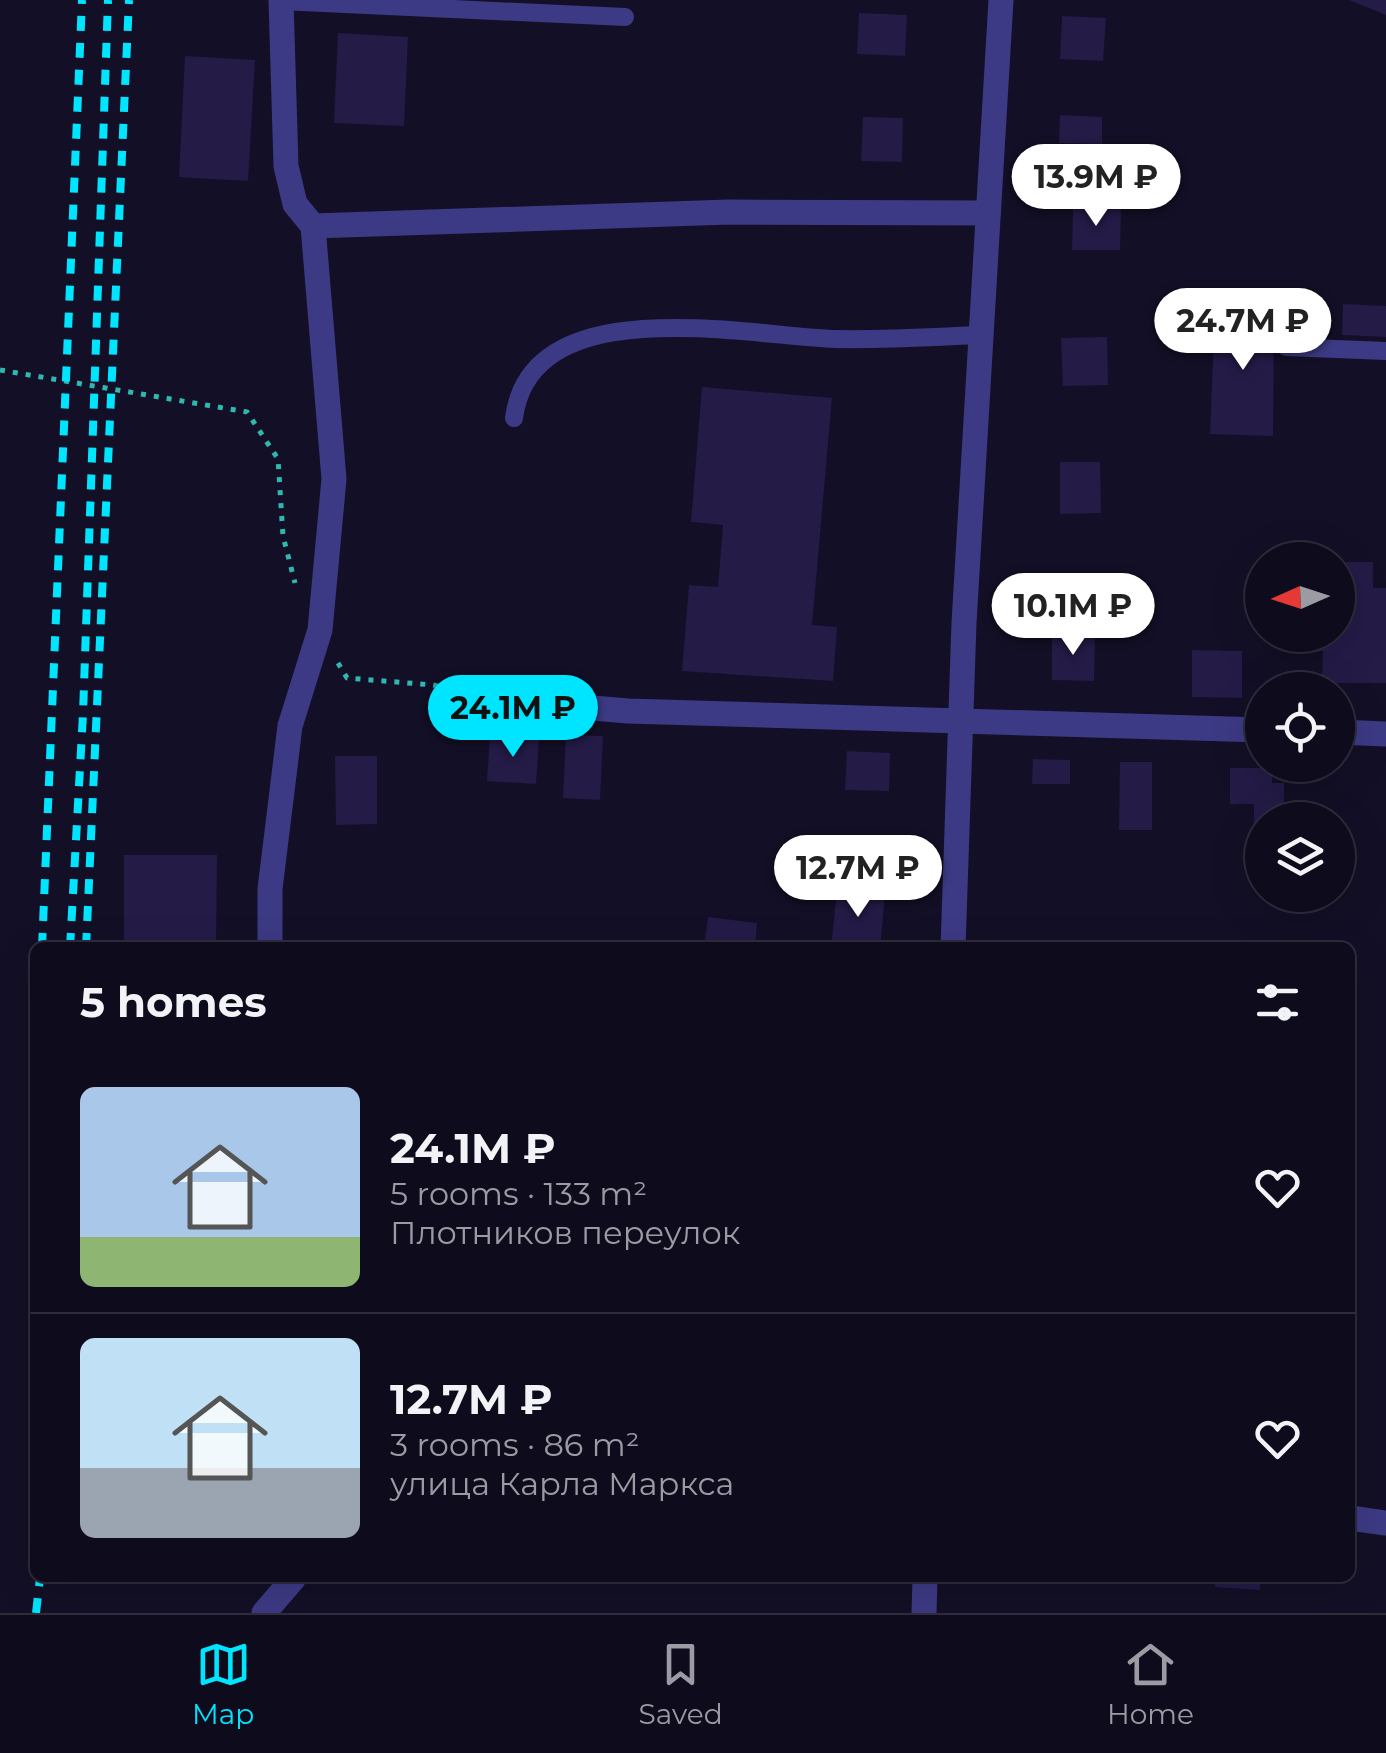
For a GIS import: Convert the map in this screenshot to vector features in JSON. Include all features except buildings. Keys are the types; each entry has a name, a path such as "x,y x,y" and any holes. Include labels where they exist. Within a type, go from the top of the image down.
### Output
{"street":[{"path":"270,942 270,889 290,726 320,630 334,479 313,226 295,204 286,166 281,0"},
{"path":"953,942 964,720 964,624 1000,0"},
{"path":"313,226 730,212 988,213"},
{"path":"509,701 628,712 1245,729"},
{"path":"1355,733 1386,734"},
{"path":"1355,1519 1386,1523"},
{"path":"264,1613 291,1582"},
{"path":"924,1613 925,1582"}],"lane":[{"path":"281,0 626,17"},
{"path":"514,418 517,398 541,361 574,340 713,326 834,338 980,336"},
{"path":"1286,347 1386,351"}],"path":[{"path":"0,370 246,412 278,459 284,536 296,588"},
{"path":"320,630 347,678 433,685 509,701"}],"railway":[{"path":"42,942 82,0"},
{"path":"70,942 83,714 108,0"},
{"path":"86,942 129,0"},
{"path":"36,1613 40,1582"}]}
